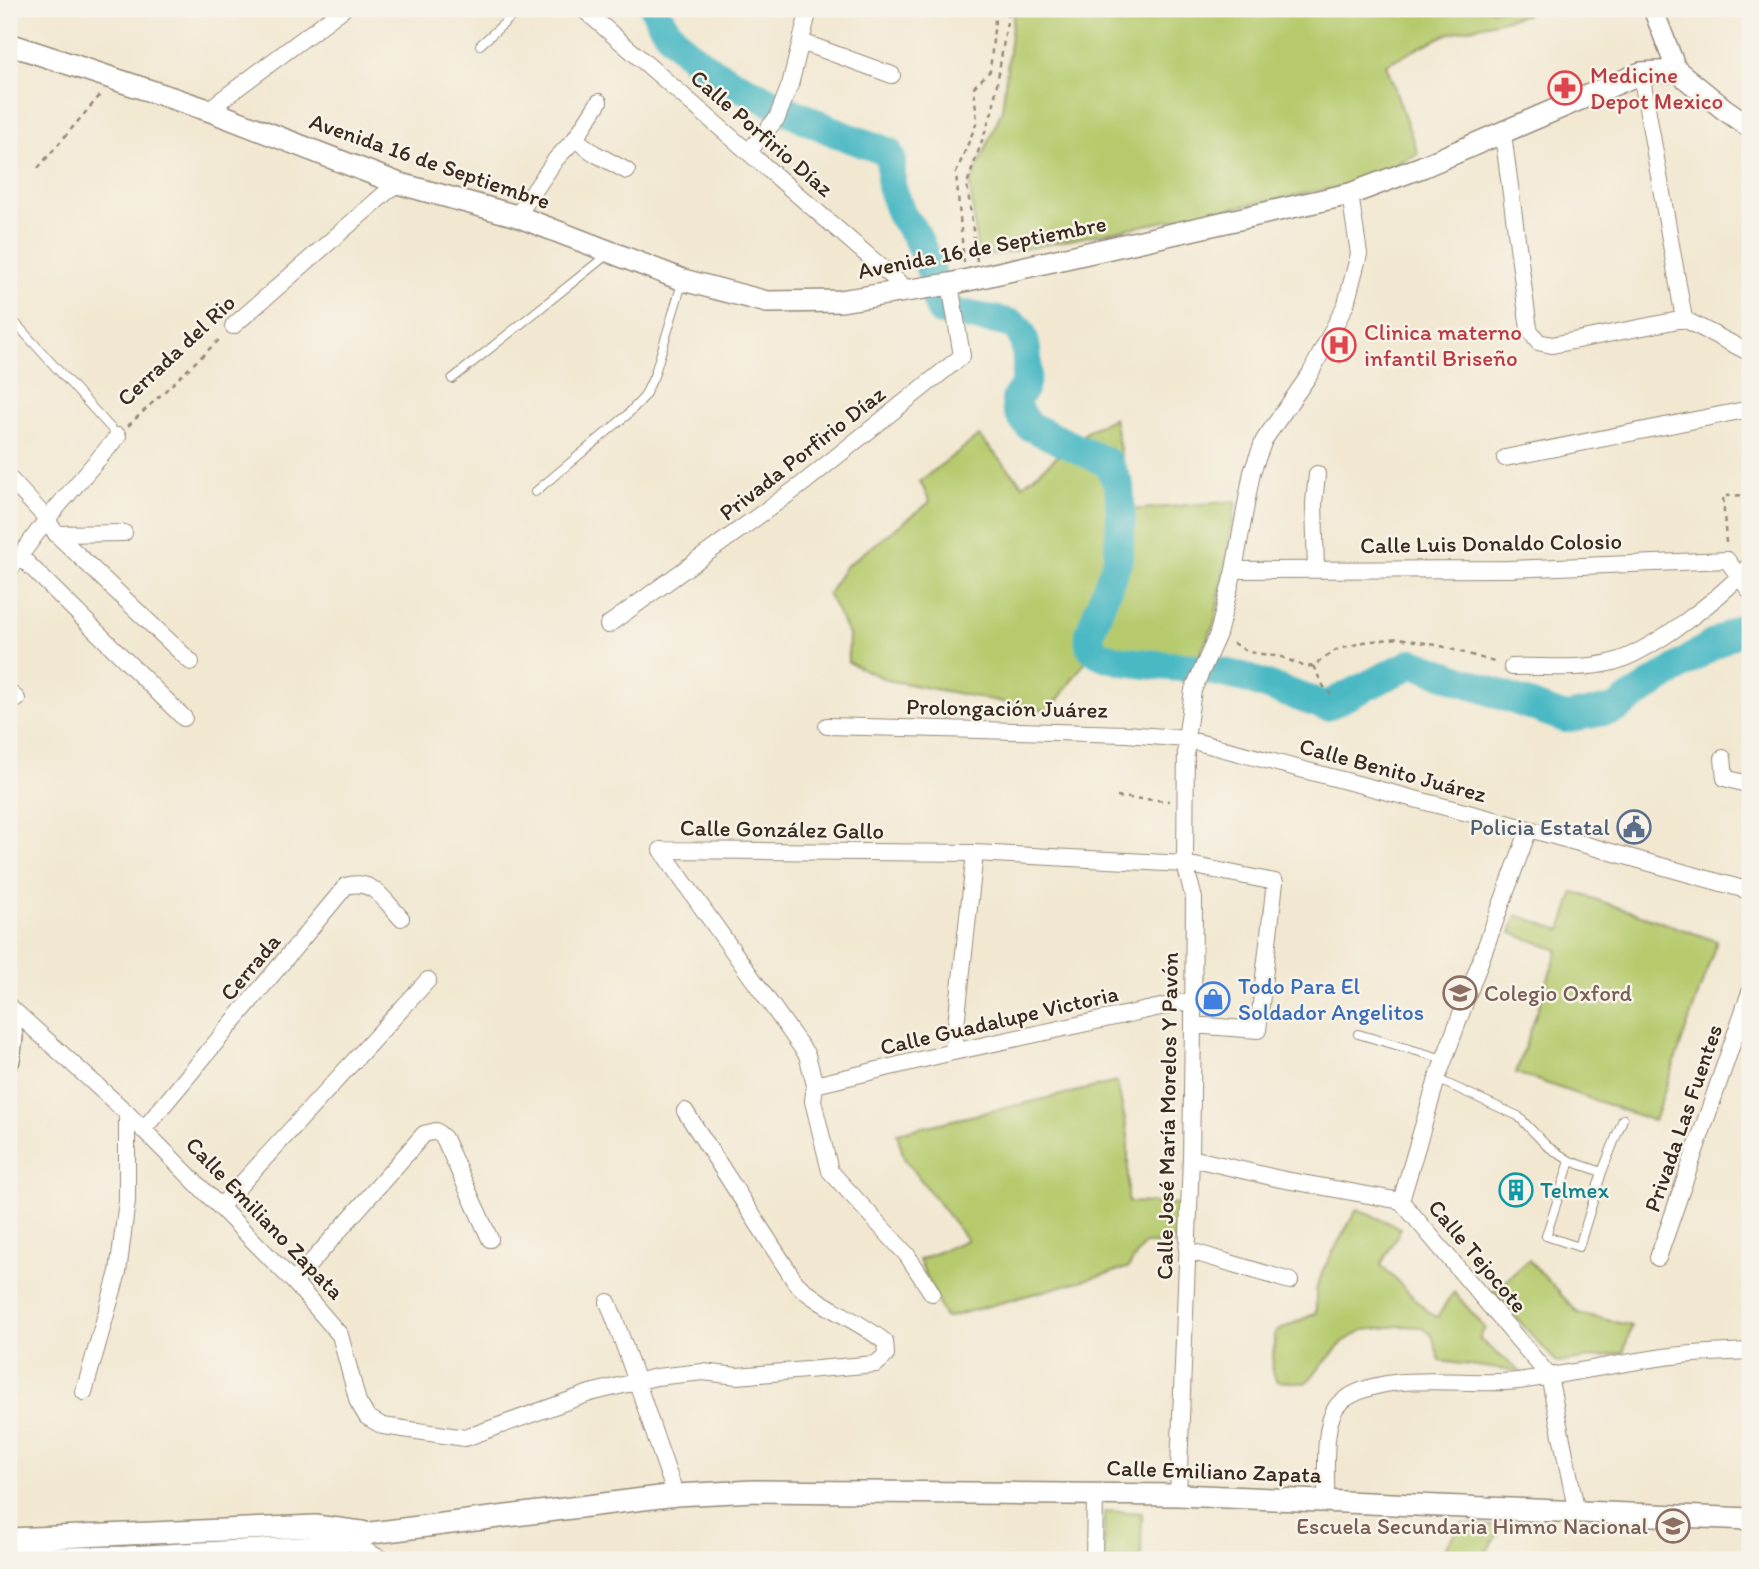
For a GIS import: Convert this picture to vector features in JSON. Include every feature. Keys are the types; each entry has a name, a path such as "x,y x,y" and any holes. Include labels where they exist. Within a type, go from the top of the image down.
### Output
{"main road":[{"name":"Avenida 16 de Septiembre","path":"9,44 208,110 397,183 517,216 683,280 767,302 840,301 909,292 1350,194 1503,134 1641,73 1677,71"},
{"path":"1677,71 1750,127"},
{"path":"9,1015 12,1037 9,1060"},
{"name":"Calle Emiliano Zapata","path":"9,1559 125,1559 317,1547 345,1535 676,1495 754,1491 1178,1495 1750,1519"},
{"name":"Calle Emiliano Zapata","path":"9,1539 315,1526 345,1535"}],"street":[{"path":"208,110 343,9"},
{"name":"Calle Porfirio Díaz","path":"583,9 909,292"},
{"path":"749,151 777,118 790,85 809,9"},
{"path":"1653,9 1677,71"},
{"path":"802,42 892,75"},
{"path":"1641,73 1684,318"},
{"path":"517,216 556,159 575,139 599,102"},
{"path":"1503,134 1529,329 1538,342 1552,345 1684,318 1750,353"},
{"path":"575,139 627,171"},
{"name":"Cerrada del Rio","path":"233,326 397,183"},
{"path":"1186,739 1193,690 1218,634 1234,570 1252,472 1264,440 1310,374 1346,304 1359,254 1350,194"},
{"name":"Privada Porfirio Díaz","path":"608,625 801,485 962,356 965,281"},
{"path":"1505,458 1750,409"},
{"name":"Cerrada del Rio","path":"9,571 47,519 118,436"},
{"path":"1316,569 1314,503 1317,474"},
{"path":"9,478 47,519 56,534 191,662"},
{"path":"56,534 124,533"},
{"path":"21,557 184,718"},
{"path":"1727,560 1750,591"},
{"name":"Calle Luis Donaldo Colosio","path":"1234,570 1508,569 1727,560"},
{"path":"1512,667 1612,662 1665,635 1739,577 1750,564"},
{"name":"Prolongación Juárez","path":"827,726 1127,734 1186,739"},
{"name":"Calle José María Morelos Y Pavón","path":"1178,1495 1191,1158 1193,1025 1194,899 1185,863 1186,739"},
{"name":"Calle Benito Juárez","path":"1186,739 1529,829 1750,891"},
{"path":"1723,758 1725,778 1750,785"},
{"path":"1401,1201 1437,1079 1529,829"},
{"name":"Calle González Gallo","path":"815,1085 807,1055 661,850 975,853 1185,863 1275,882 1258,1030 1193,1025"},
{"path":"953,1052 975,853"},
{"name":"Cerrada","path":"143,1130 346,886 360,882 370,887 401,918"},
{"path":"221,1206 428,980"},
{"name":"Privada Las Fuentes","path":"1658,1258 1750,992"},
{"name":"Calle Guadalupe Victoria","path":"815,1085 1193,1000"},
{"name":"Calle Emiliano Zapata","path":"9,1006 127,1112 294,1282 340,1335 358,1402 367,1418 383,1426 465,1438 590,1393 637,1381 703,1372 737,1376 876,1364 886,1355 885,1342 871,1330 809,1296 796,1283 685,1111"},
{"path":"815,1085 813,1101 830,1171 907,1255 932,1293"},
{"path":"84,1392 118,1272 127,1201 127,1112"},
{"path":"294,1282 424,1133 436,1131 444,1138 490,1239"},
{"name":"Calle Tejocote","path":"1191,1158 1280,1180 1401,1201 1549,1376"},
{"path":"1187,1250 1290,1281"},
{"path":"608,1302 676,1495"},
{"path":"1326,1500 1331,1415 1339,1404 1361,1390 1399,1383 1515,1381 1681,1355 1750,1351"},
{"path":"1549,1376 1577,1513"},
{"path":"1094,1560 1095,1494"},
{"path":"124,1535 125,1559"},
{"path":"345,1535 383,1560"}],"lane":[{"path":"480,45 520,9"},
{"path":"452,379 610,252"},
{"path":"536,492 626,416 644,397 654,376 683,280"},
{"path":"9,316 118,436"},
{"path":"1358,1034 1444,1059"},
{"path":"1437,1079 1518,1116 1547,1146 1570,1161 1602,1172"},
{"path":"1570,1161 1546,1237 1579,1247 1602,1172 1623,1119"}],"path":[{"path":"965,281 956,173 976,122 974,87 990,71 996,9"},
{"path":"965,281 967,184 993,109 1009,9"},
{"path":"38,169 113,80"},
{"name":"Cerrada del Rio","path":"118,436 233,326"},
{"path":"1727,560 1723,496 1750,495"},
{"path":"1218,634 1248,652 1282,657 1306,667 1313,666 1336,650 1364,642 1399,638 1441,646 1512,667"},
{"path":"1313,666 1324,687 1331,694"},
{"path":"1117,797 1186,802"}],"green space":[{"path":"1014,9 1090,9 1104,14 1114,9 1530,9 1528,14 1447,34 1386,64 1418,154 1348,185 978,258 970,185 1002,110"},
{"path":"1114,418 1131,510 1236,501 1215,622 1190,676 1087,659 1050,711 887,680 848,662 849,635 828,594 845,567 930,502 920,481 979,436 1023,485 1089,430"},
{"path":"1574,892 1717,941 1654,1121 1516,1073 1558,950 1511,933 1517,915 1561,930"},
{"path":"1117,1082 1128,1135 1128,1202 1178,1204 1175,1244 1144,1244 1128,1268 945,1318 919,1260 967,1240 904,1158 897,1133"},
{"path":"1357,1209 1401,1228 1381,1265 1429,1313 1437,1317 1454,1292 1485,1328 1479,1339 1521,1372 1440,1361 1432,1335 1422,1327 1400,1326 1364,1330 1343,1342 1306,1383 1277,1381 1272,1372 1275,1332 1316,1313 1316,1290 1324,1268"},
{"path":"1529,1260 1578,1313 1632,1326 1623,1353 1557,1363 1493,1292"},
{"path":"1104,1511 1142,1513 1141,1560 1104,1560"},
{"path":"1461,1524 1503,1526 1481,1560 1441,1560 1438,1558"}],"waterway":[{"path":"655,9 664,26 691,55 742,88 777,105"},
{"path":"789,111 839,134 888,152 891,159 891,186 902,216 916,235 931,270"},
{"path":"937,301 941,311 954,312"},
{"path":"967,315 1006,322 1017,328 1025,343 1027,363 1023,389 1016,401 1021,416 1029,426 1108,463 1119,486 1121,520 1118,559 1090,632 1092,648 1099,654 1124,661 1194,668"},
{"path":"1214,671 1242,677 1326,706 1413,663 1565,718 1615,709 1712,645 1743,628 1750,631"}],"place":[{"name":"Medicine Depot Mexico","path":"1565,88"},
{"name":"Clinica materno infantil Briseño","path":"1339,345"},
{"name":"Policia Estatal","path":"1634,827"},
{"name":"Colegio Oxford","path":"1460,993"},
{"name":"Todo Para El Soldador Angelitos","path":"1213,999"},
{"name":"Telmex","path":"1516,1190"},
{"name":"Escuela Secundaria Himno Nacional","path":"1673,1526"}]}
